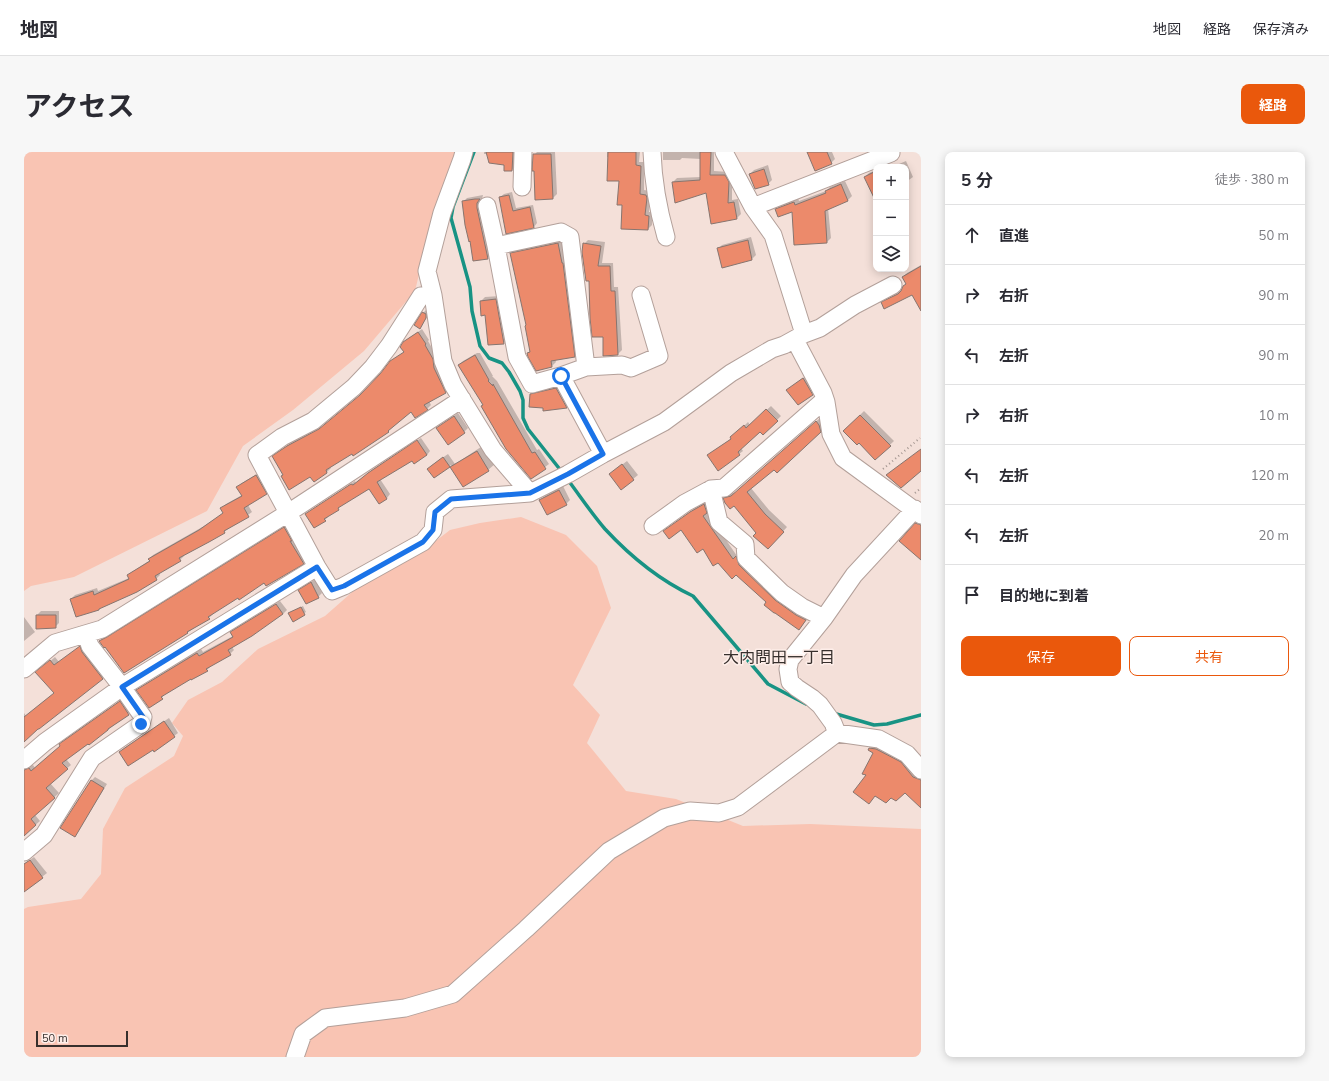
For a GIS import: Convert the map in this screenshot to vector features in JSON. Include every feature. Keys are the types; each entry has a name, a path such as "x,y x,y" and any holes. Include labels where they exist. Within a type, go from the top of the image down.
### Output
{"street":[{"path":"464,152 442,213 427,271 443,361 453,385 493,450 530,493"},
{"path":"522,188 523,152"},
{"path":"652,152 653,175 661,220 666,237"},
{"path":"724,152 753,207 773,235 800,337 826,402 831,434 843,458 870,479 916,506 854,575 824,618 790,660 788,669 790,682 812,698 824,710 837,733"},
{"path":"753,207 891,153"},
{"path":"487,206 517,357 532,384 586,367 622,365 631,368 659,356 640,295"},
{"path":"496,246 561,232 570,237 586,367"},
{"path":"432,295 421,296 389,346 354,388 313,421 282,438 257,455 317,567 332,590 344,586 423,542 433,530 435,512 451,499 530,493 664,422 731,373 772,349 820,328 855,305 893,285"},
{"path":"561,376 603,454"},
{"path":"24,669 55,643 102,629 288,513 462,398"},
{"path":"653,526 685,503 710,489 724,488 821,403 826,402"},
{"path":"710,489 719,522 745,544 746,558 782,593 802,607 824,618"},
{"path":"24,760 45,742 122,687 317,567"},
{"path":"24,852 44,835 92,758 141,724 143,717 90,646 86,634"},
{"path":"295,1057 303,1034 325,1018 405,1008 453,994 526,929 609,851 664,818 690,811 719,813 738,807 837,733 879,739 907,754 921,770"}],"path":[{"path":"870,479 920,438"},
{"path":"916,506 921,488"}],"shaded area":[{"path":"24,152 459,152 437,200 415,291 364,351 293,410 243,446 207,511 74,577 31,586 24,591"},
{"path":"521,517 566,535 597,566 611,608 573,685 600,715 587,743 626,791 676,799 743,826 810,824 921,829 921,1057 24,1057 24,909 28,907 81,899 101,874 103,829 125,788 174,756 183,736 172,723 188,700 222,682 258,649 325,616 359,586 437,540 450,530 480,523"}],"building":[{"path":"486,152 513,152 512,171 504,171 504,165 489,163"},
{"path":"608,152 636,152 636,165 641,166 640,194 646,195 647,198 645,215 649,216 648,230 621,229 622,205 617,205 619,181 607,181"},
{"path":"700,152 711,152 710,175 725,175 729,182 728,203 734,202 737,219 711,224 706,193 675,203 672,182 700,180"},
{"path":"807,152 827,152 832,164 815,171"},
{"path":"533,154 551,154 553,199 535,200 534,171 532,171"},
{"path":"764,169 769,185 755,189 749,174"},
{"path":"873,172 873,196 864,177"},
{"path":"841,184 848,201 825,211 827,243 794,245 792,212 778,217 775,209 794,202 795,205 826,193 825,191"},
{"path":"509,195 513,211 530,207 534,228 506,234 499,197"},
{"path":"480,199 477,203 477,208 488,259 473,261 470,241 469,242 465,225 462,201"},
{"path":"748,240 752,260 722,268 717,248"},
{"path":"558,243 563,263 575,357 551,361 552,367 536,371 527,353 530,352 526,325 510,253"},
{"path":"583,243 601,246 598,266 610,266 611,291 615,291 618,355 603,356 603,337 592,337 589,281 586,281 582,252"},
{"path":"921,266 921,311 912,295 884,309 881,302 898,294 906,284 902,277"},
{"path":"496,299 504,344 488,345 485,315 481,316 480,301"},
{"path":"422,312 426,314 426,318 420,329 414,325"},
{"path":"418,332 433,359 434,368 446,393 424,405 428,410 415,418 411,412 388,431 389,432 353,456 352,454 326,470 327,473 314,482 310,477 289,490 281,476 283,475 272,456 319,429 360,395 390,361 404,352 400,347 403,342"},
{"path":"475,355 489,380 488,381 493,386 493,384 532,453 535,452 546,469 531,479 506,449 481,406 483,405 458,365"},
{"path":"803,378 813,395 798,405 786,390"},
{"path":"556,388 567,408 543,411 543,408 529,407 530,394"},
{"path":"766,409 778,421 763,435 760,432 738,452 740,455 718,471 707,455 731,439 730,437 744,425 746,428"},
{"path":"860,415 891,446 875,460 859,443 857,445 843,431"},
{"path":"454,416 465,433 448,445 436,428"},
{"path":"816,421 821,432 777,473 774,470 747,492 765,514 784,532 768,549 753,536 756,533 734,506 730,509 723,498 731,496"},
{"path":"417,440 427,455 414,464 412,461 377,482 387,499 379,504 369,489 338,508 339,510 324,519 326,521 314,528 305,514 351,484 353,485"},
{"path":"921,449 921,471 901,488 886,475"},
{"path":"477,451 489,471 463,487 450,467"},
{"path":"443,457 450,467 434,478 427,469"},
{"path":"622,464 634,480 621,490 609,474"},
{"path":"256,475 267,494 244,508 249,517 224,531 225,533 179,558 181,561 155,576 157,580 137,592 99,610 76,617 70,599 93,591 94,595 129,579 127,575 150,561 148,559 199,530 223,513 220,508 242,496 236,487"},
{"path":"559,490 567,505 547,515 539,500"},
{"path":"704,504 707,513 703,516 733,559 736,556 739,565 775,600 796,615 806,620 799,630 764,605 766,602 736,575 732,579 718,563 713,566 703,549 697,553 681,530 669,539 663,531"},
{"path":"915,523 921,525 921,560 899,541"},
{"path":"284,527 292,541 290,541 304,564 266,586 264,583 239,600 238,598 208,617 210,619 187,632 188,633 124,673 99,641 107,637"},
{"path":"311,582 319,598 306,604 298,590"},
{"path":"276,604 283,614 252,636 228,650 231,655 206,669 208,671 191,679 161,697 163,699 149,708 136,690 197,653 199,656 233,637 230,632"},
{"path":"301,607 305,615 293,622 288,613"},
{"path":"36,615 56,615 56,628 36,629"},
{"path":"80,646 82,652 103,679 38,729 24,742 24,717 54,693 35,672 50,660 54,665"},
{"path":"120,701 129,715 62,763 68,769 46,788 55,798 31,819 36,825 24,836 24,770 29,768 31,771 60,746 59,744"},
{"path":"164,721 175,737 154,752 153,750 128,766 119,752"},
{"path":"869,748 876,749 901,762 913,777 921,780 921,808 905,793 896,801 891,798 886,803 875,796 869,804 853,792 866,775 862,774 873,753 868,750"},
{"path":"91,780 104,788 75,837 60,828"},
{"path":"30,860 43,878 24,892 24,864"}],"waterway":[{"path":"474,152 453,207 451,218 470,287 472,311 480,346 489,358 502,363 509,372 520,391 523,400 523,418 528,429 562,472"},
{"path":"568,480 600,523 625,549 657,575 693,596 768,684 806,704"},
{"path":"833,713 874,725 887,724 921,715"}],"district":[{"name":"大内問田一丁目","path":"779,657"}],"route":[{"path":"141,724 143,717 122,687 317,567 332,590 344,586 423,542 433,530 435,512 451,499 530,493 603,454 561,376"}]}
